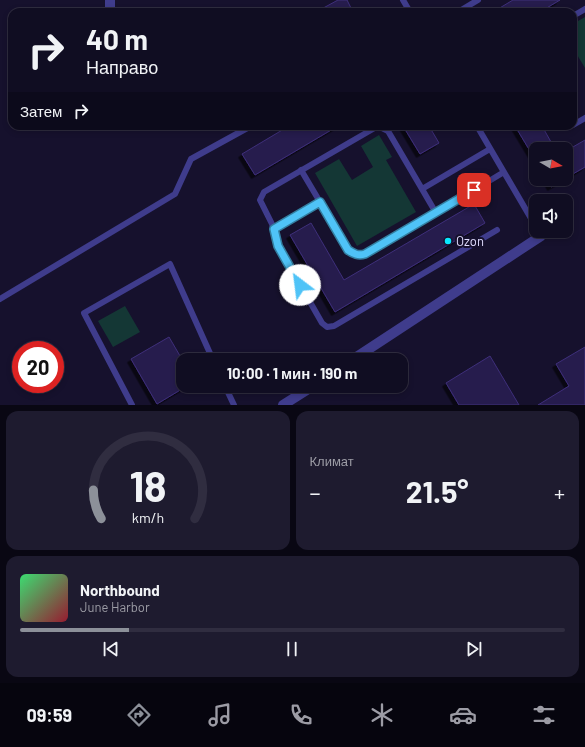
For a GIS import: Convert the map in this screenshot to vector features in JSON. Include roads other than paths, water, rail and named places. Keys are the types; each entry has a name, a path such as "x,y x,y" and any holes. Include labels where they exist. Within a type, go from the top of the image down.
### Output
{"street":[{"path":"362,353 529,238"},
{"path":"284,405 302,393"}],"lane":[{"path":"465,8 478,0"},
{"path":"0,299 175,194 191,158 244,130"},
{"path":"370,130 264,192 261,197 261,204 274,229 278,246 322,323 331,327 497,230"},
{"path":"386,130 436,213"},
{"path":"479,130 529,214"},
{"path":"422,189 490,149"},
{"path":"301,170 348,250 356,255 365,254 504,172"},
{"path":"274,229 320,202"},
{"path":"132,405 84,313 170,264 210,353"},
{"path":"228,393 234,405"}],"place":[{"name":"Ozon","path":"448,241"}]}
